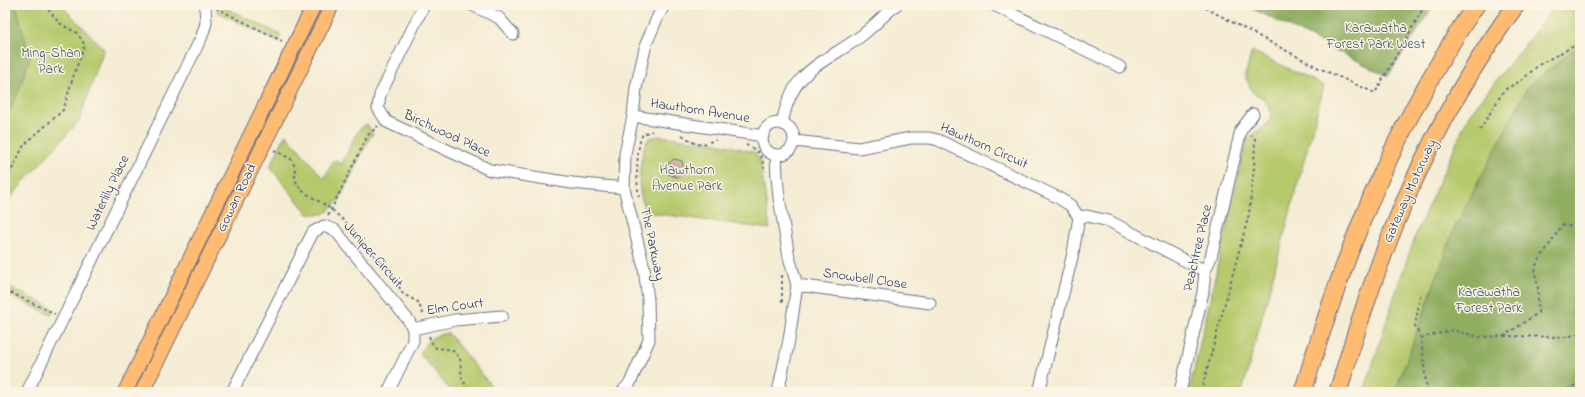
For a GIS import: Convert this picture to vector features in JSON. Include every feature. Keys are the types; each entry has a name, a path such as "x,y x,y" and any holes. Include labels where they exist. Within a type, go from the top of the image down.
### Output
{"highway":[{"path":"1303,392 1333,295 1356,232 1379,178 1406,122 1438,64 1476,5"},
{"name":"Gateway Motorway","path":"1338,392 1365,301 1403,201 1429,147 1454,101 1482,54 1516,5"}],"main road":[{"name":"Gowan Road","path":"125,392 314,5"},
{"name":"Gowan Road","path":"142,392 332,5"}],"street":[{"name":"Birchwood Place","path":"424,5 380,95 378,108 387,122 490,170 572,183 624,188"},
{"path":"472,5 499,18 513,34"},
{"name":"The Parkway","path":"622,392 630,383 649,340 648,300 644,268 624,188 625,154 633,116 636,88 646,44 659,14 665,5"},
{"path":"782,124 789,97 797,83 807,72 862,35 896,5"},
{"path":"994,5 1120,66"},
{"name":"Waterlily Place","path":"27,392 202,36 210,7"},
{"name":"Peachtree Place","path":"1180,392 1203,292 1205,271 1211,257 1241,130 1253,114"},
{"name":"Hawthorn Avenue","path":"633,116 763,136"},
{"path":"777,123 782,124 791,130 794,141 793,146 788,152 776,155 769,152 765,148 762,141 763,136 765,131 770,126 777,123"},
{"name":"Hawthorn Circuit","path":"794,141 859,148 911,138 938,140 1057,197 1070,205 1079,217"},
{"path":"776,155 779,198 789,257 797,285 789,340 778,392"},
{"path":"1039,392 1073,253 1079,217 1087,216 1109,221 1205,271"},
{"name":"Juniper Circuit","path":"232,392 312,232 324,226 335,230 409,321 413,328"},
{"name":"Snowbell Close","path":"797,285 930,303"},
{"name":"Elm Court","path":"413,328 455,320 502,316"},
{"path":"388,392 413,341 413,328"}],"path":[{"path":"5,179 8,177 24,145 63,110 75,71 85,46 77,33 59,23 45,5"},
{"path":"1200,5 1319,68 1375,93 1425,5"},
{"path":"210,7 282,41"},
{"path":"1480,130 1504,90 1522,80 1540,64 1574,46 1580,41"},
{"path":"324,226 368,135 380,125 387,122"},
{"path":"1201,392 1249,214 1254,168 1255,139 1241,130"},
{"path":"639,200 636,181 640,142 643,134 659,131"},
{"path":"679,134 697,145 702,145 716,140 722,141"},
{"path":"741,144 753,148 760,153 764,162 765,173"},
{"path":"1504,336 1538,313 1538,290 1535,267 1562,225 1580,227"},
{"path":"782,275 782,309"},
{"path":"5,290 63,318"},
{"path":"1421,292 1415,326 1421,338 1427,392"},
{"path":"1421,338 1453,330 1478,337 1567,337 1580,333"},
{"path":"1550,392 1564,391 1580,383"}],"green space":[{"name":"Ming-Shan Park","path":"5,5 61,5 104,49 79,121 21,185 5,205"},
{"path":"5,5 16,5 30,58 18,93 5,120"},
{"path":"220,5 281,35 278,42 216,11"},
{"name":"Karawatha Forest Park West","path":"1245,5 1434,5 1388,76"},
{"name":"Karawatha Forest Park","path":"1556,5 1580,5 1580,392 1364,392 1398,285 1418,229 1469,115"},
{"name":"Karawatha Forest Park","path":"1580,44 1580,392 1395,392 1454,229 1527,88"},
{"path":"1252,51 1324,86 1242,392 1189,392 1246,141 1255,132 1264,127 1270,120 1271,112 1267,104 1261,97 1253,93 1245,76"},
{"path":"367,124 373,134 370,137 339,200 325,214 308,214 270,167 286,134 324,179 334,160 342,164 355,136 363,126"},
{"name":"Hawthorn Avenue Park","path":"659,136 717,143 754,152 760,160 770,229 645,212 639,185 642,156 649,138"},
{"path":"5,285 54,309 51,315 5,293"},
{"path":"448,333 496,392 452,392 420,354 425,345 431,339 438,335"}],"building":[{"path":"674,159 682,161 684,171 677,177 668,174 667,165"}]}
